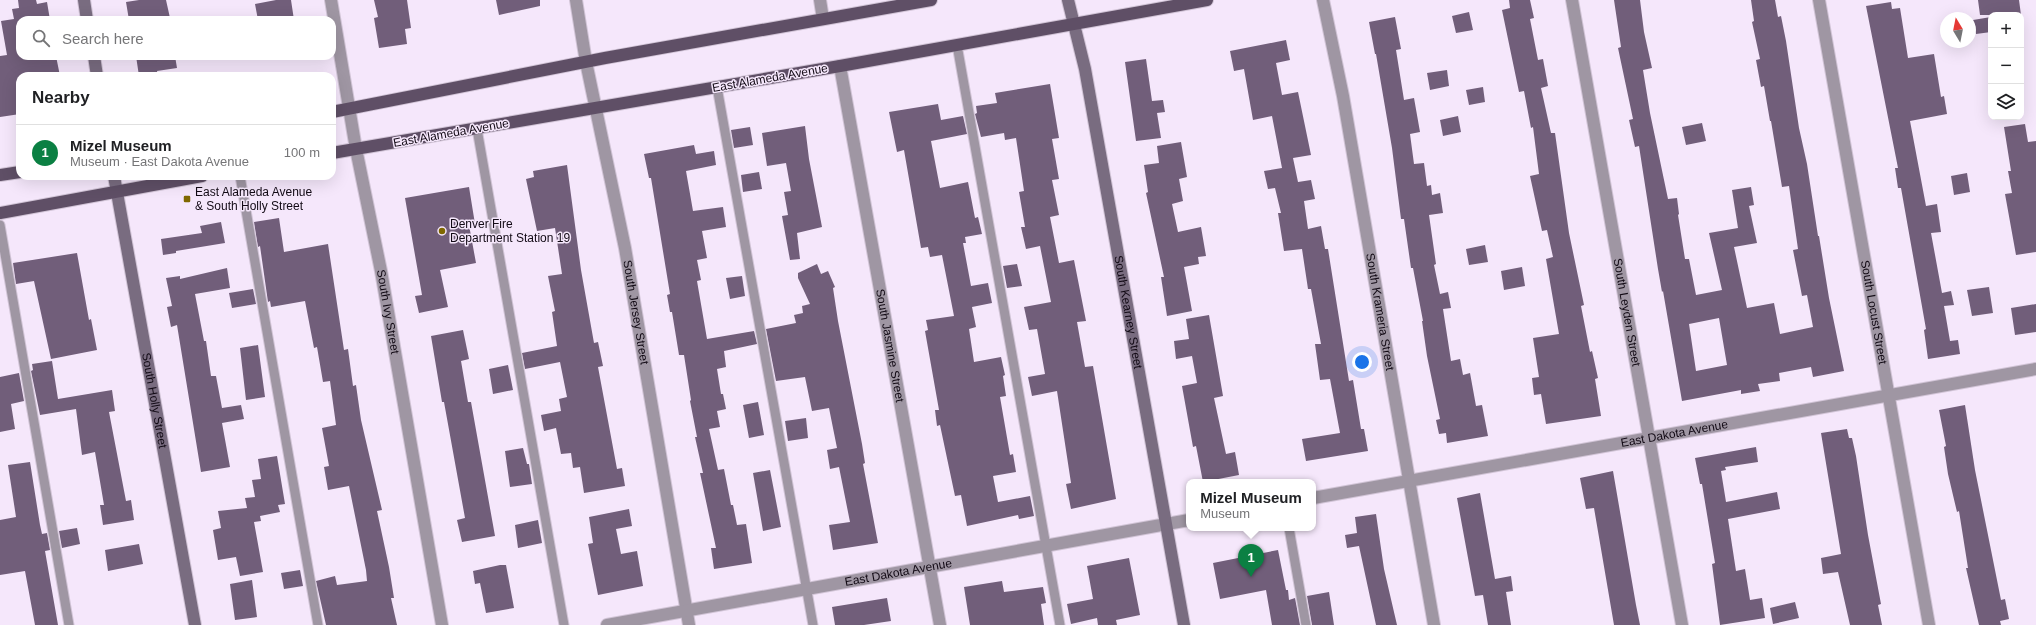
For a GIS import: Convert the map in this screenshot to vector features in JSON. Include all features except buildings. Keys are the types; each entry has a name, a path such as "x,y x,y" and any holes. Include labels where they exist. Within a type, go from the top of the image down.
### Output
{"main road":[{"path":"336,111 586,62 931,0"},
{"name":"East Alameda Avenue","path":"336,152 840,66 1207,0"},
{"path":"0,175 16,173"},
{"path":"0,213 179,180"}],"street":[{"path":"84,0 86,16"},
{"name":"South Ivy Street","path":"331,0 334,16"},
{"name":"South Jersey Street","path":"576,0 586,62 597,108 625,248 689,625"},
{"path":"820,0 823,19"},
{"name":"South Kearney Street","path":"1068,0 1085,69 1184,625"},
{"name":"South Krameria Street","path":"1323,0 1343,96 1434,625"},
{"name":"South Leyden Street","path":"1572,0 1682,625"},
{"name":"South Locust Street","path":"1820,0 1930,625"},
{"name":"South Ivy Street","path":"336,29 356,149 381,271 442,625"},
{"path":"95,60 96,72"},
{"name":"South Jasmine Street","path":"840,66 940,625"},
{"name":"South Holly Street","path":"115,180 195,625"},
{"name":"East Dakota Avenue","path":"1316,497 1648,437 2036,369"},
{"name":"East Dakota Avenue","path":"607,625 1186,521"}],"lane":[{"path":"957,45 1060,625"},
{"path":"717,87 813,625"},
{"path":"477,129 564,625"},
{"path":"241,180 318,625"},
{"path":"0,225 69,625"},
{"path":"1290,531 1306,625"}],"place":[{"name":"East Alameda Avenue & South Holly Street","path":"187,199"},
{"name":"Denver Fire Department Station 19","path":"442,231"},
{"name":"Mizel Museum","path":"1251,577"}]}
